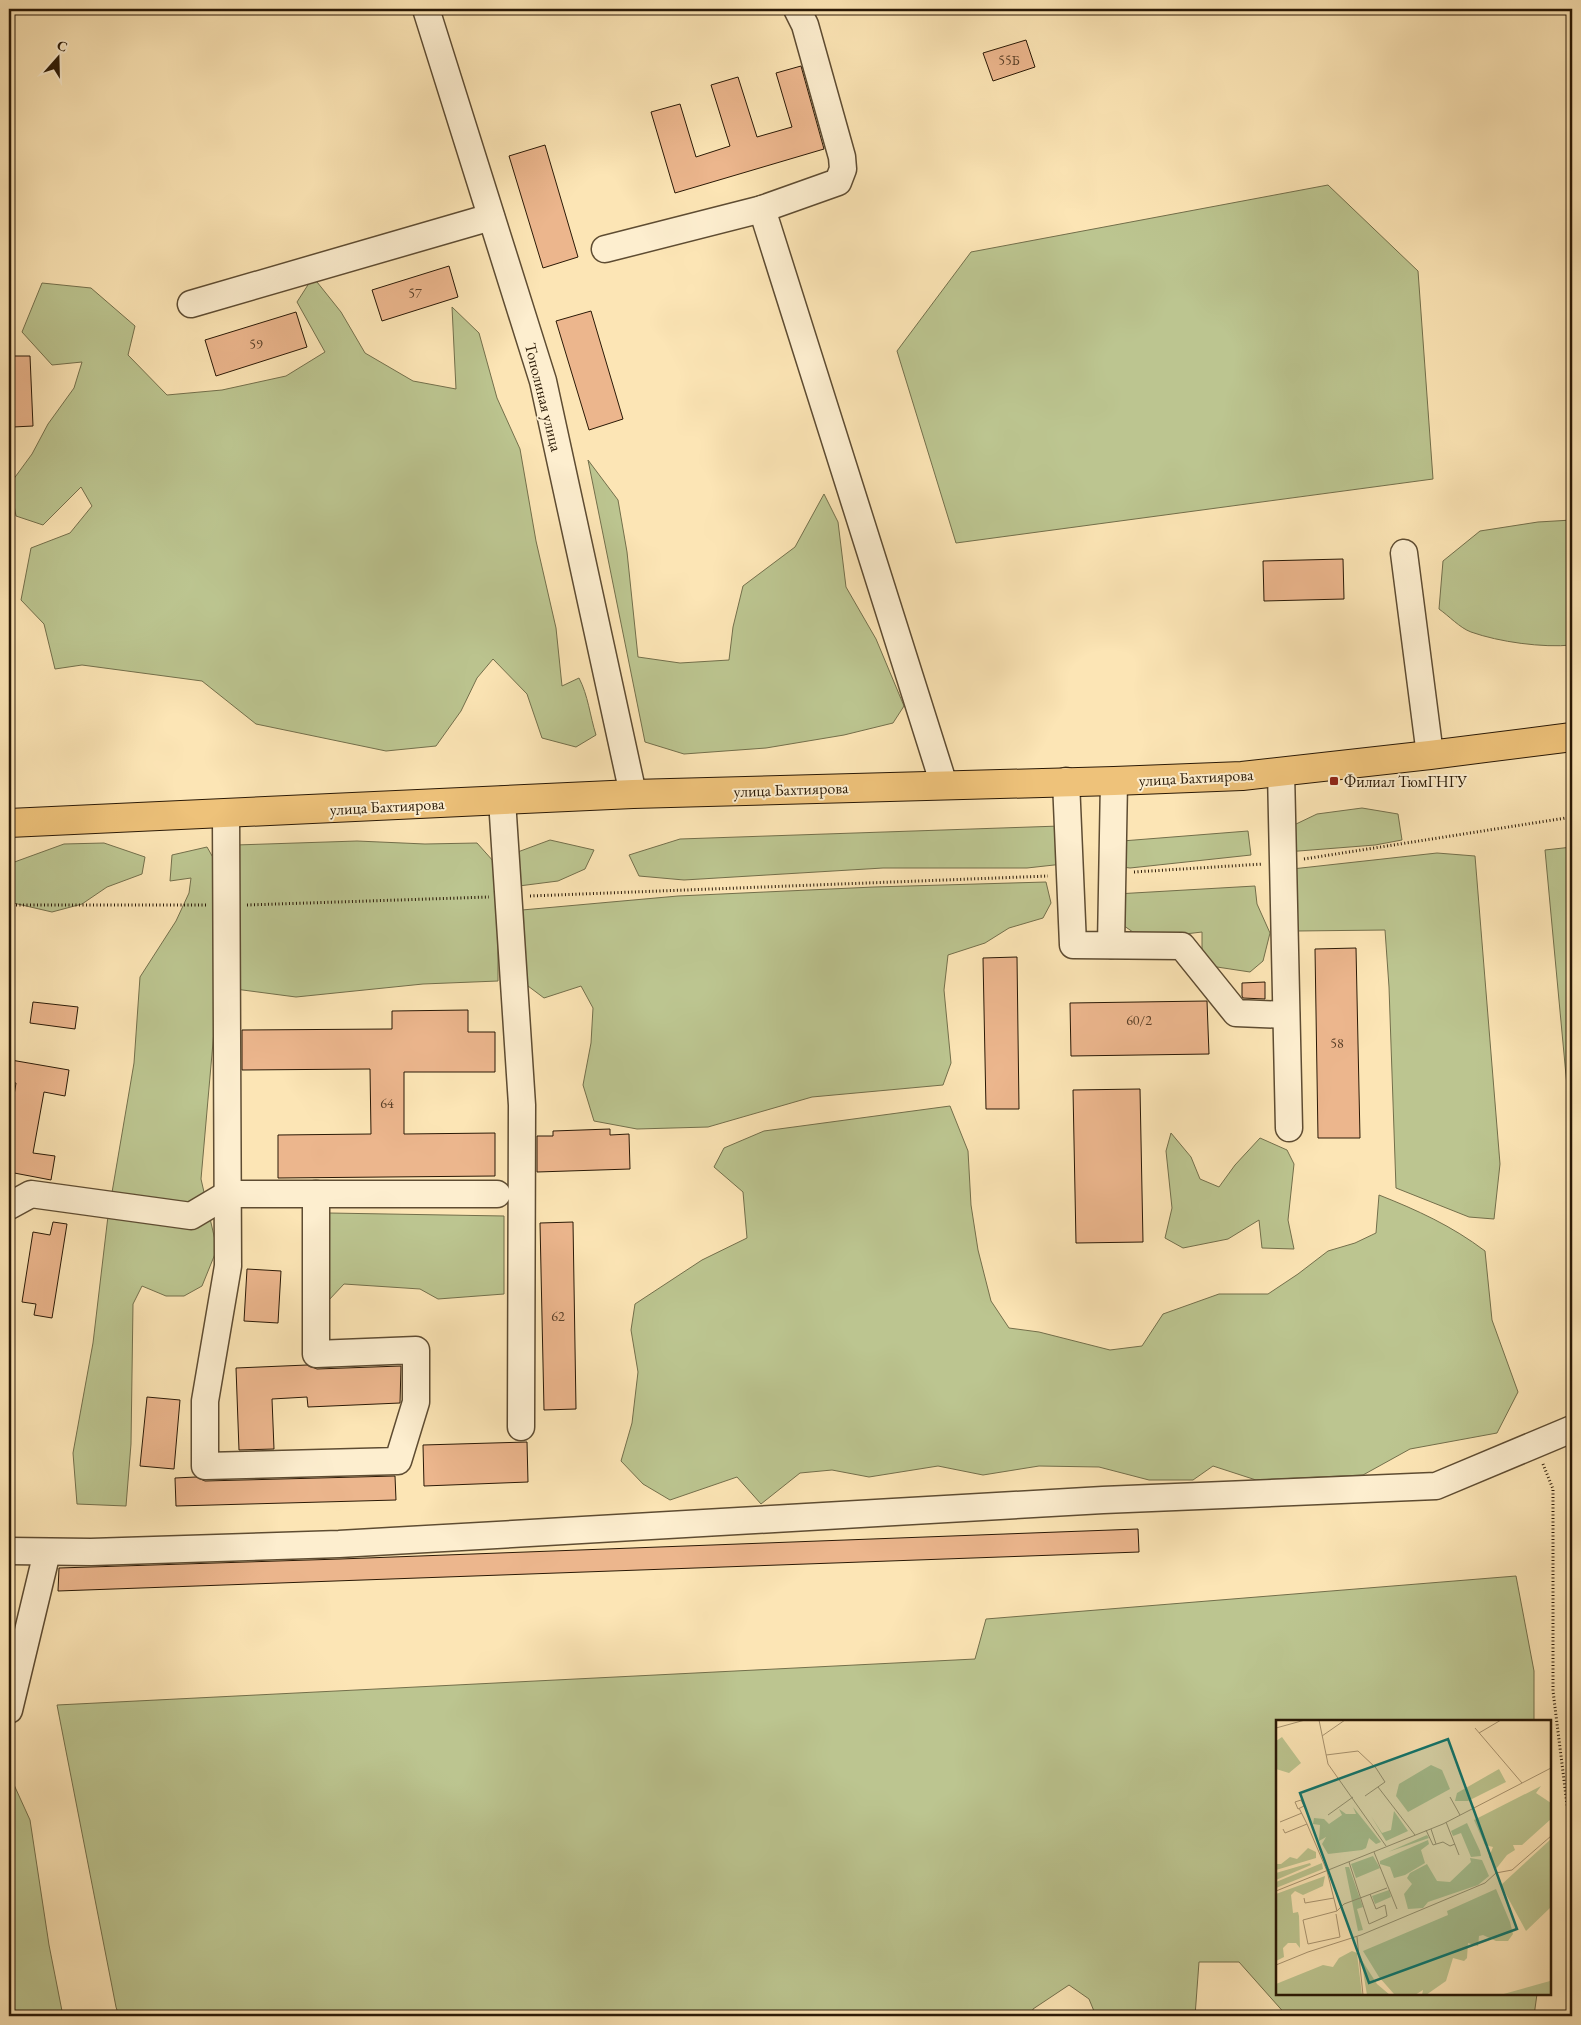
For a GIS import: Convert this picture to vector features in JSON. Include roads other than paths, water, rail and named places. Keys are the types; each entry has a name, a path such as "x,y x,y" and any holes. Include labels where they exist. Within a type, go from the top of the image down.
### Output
{"main road":[{"name":"улица Бахтиярова","path":"9,823 633,794 1114,781 1282,772 1572,737"}],"street":[{"name":"Тополиная улица","path":"426,9 543,381 633,794"},
{"path":"605,249 762,209 838,182 843,169 842,157 805,25 797,9"},
{"path":"762,209 944,785"},
{"path":"191,304 491,217"},
{"path":"1404,553 1430,755"},
{"path":"1282,772 1289,1128"},
{"path":"1066,781 1073,945 1182,946 1236,1013 1286,1015"},
{"path":"1111,945 1114,781"},
{"path":"502,800 522,1105 521,1427"},
{"path":"226,814 228,1266 205,1401 205,1466 398,1461 416,1402 416,1350 316,1354 316,1194"},
{"path":"9,1206 31,1194 191,1216 228,1194 497,1194"},
{"path":"9,1552 101,1552 339,1544 1083,1501 1436,1486 1572,1429"},
{"path":"9,1710 47,1552"}],"place":[{"name":"Филиал ТюмГНГУ","path":"1334,781"}]}
